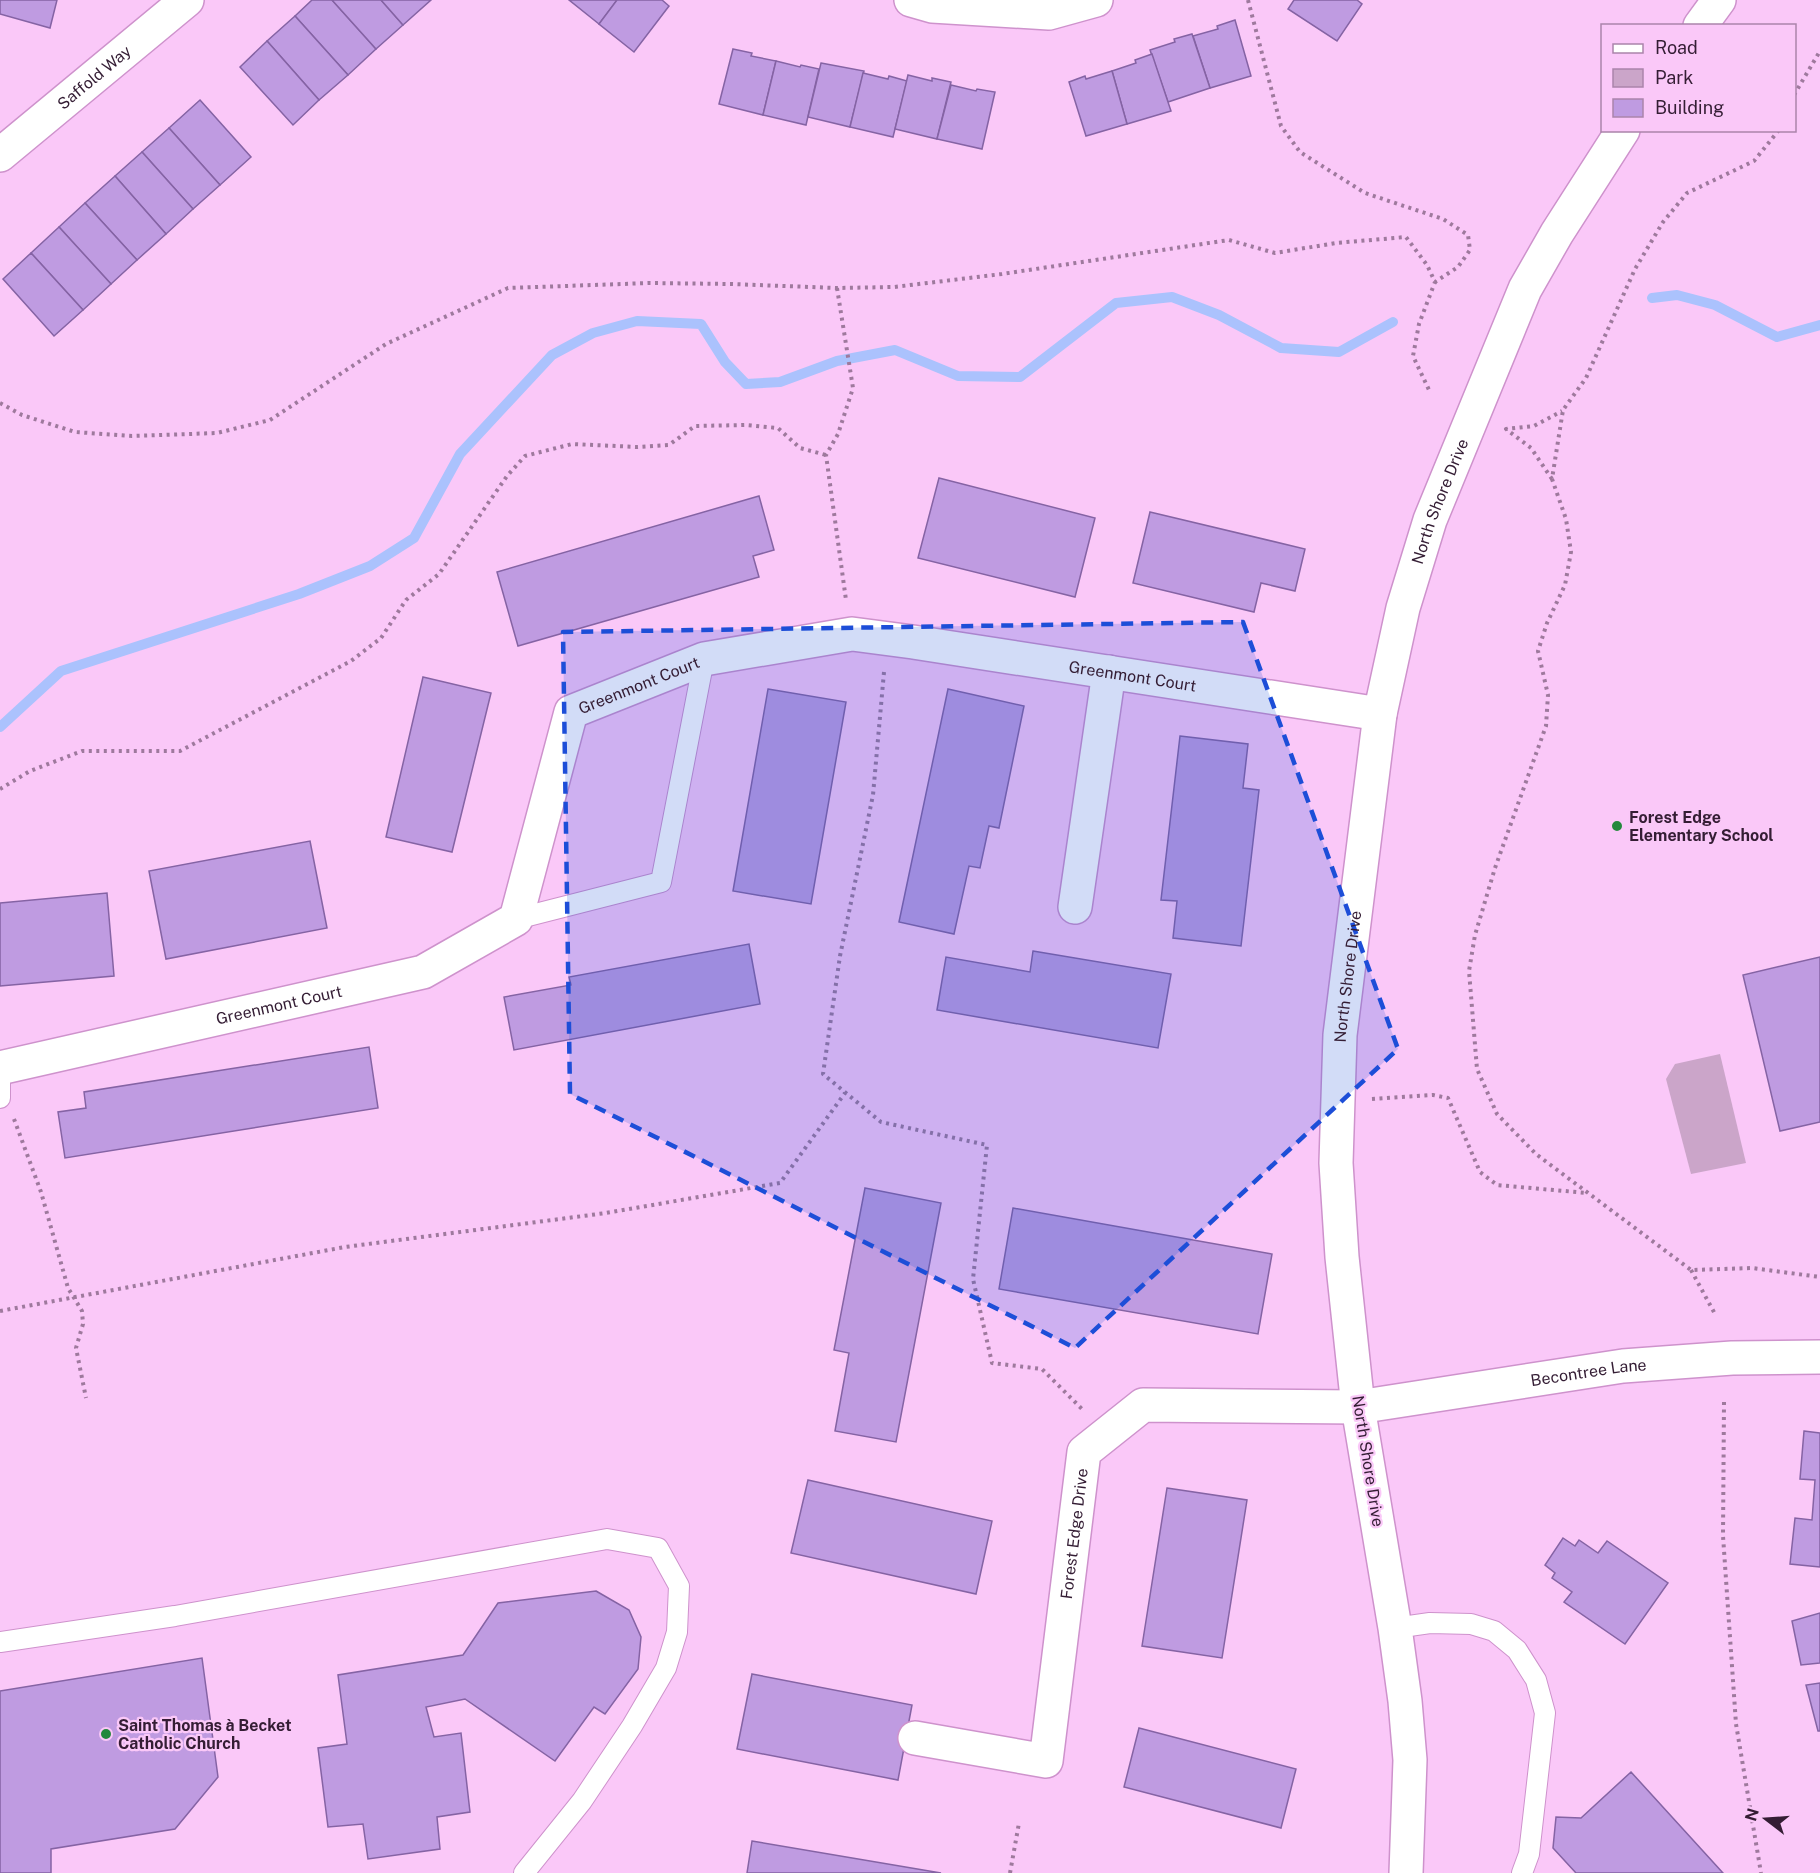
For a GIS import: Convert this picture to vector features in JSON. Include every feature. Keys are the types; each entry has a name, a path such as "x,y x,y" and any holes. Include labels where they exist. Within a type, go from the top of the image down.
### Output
{"street":[{"name":"Saffold Way","path":"0,155 187,0"},
{"path":"910,0 932,6 1050,13 1096,0"},
{"path":"1701,24 1719,0"},
{"name":"North Shore Drive","path":"1406,1873 1410,1760 1405,1701 1358,1407 1342,1257 1336,1163 1340,1035 1380,714 1403,608 1430,520 1525,289 1557,232 1622,132"},
{"name":"Greenmont Court","path":"0,1068 423,972 516,919 572,712 704,659 852,634 1380,714"},
{"path":"1075,907 1109,672"},
{"name":"Becontree Lane","path":"1358,1407 1623,1366 1732,1358 1820,1357"},
{"name":"Forest Edge Drive","path":"915,1738 1046,1761 1084,1452 1143,1406 1358,1407"}],"lane":[{"path":"516,919 661,882 704,659"},
{"path":"0,1079 0,1098"},
{"path":"0,1642 175,1616 607,1539 657,1548 679,1586 677,1632 666,1668 632,1726 582,1801 524,1873"},
{"path":"1395,1628 1440,1623 1471,1624 1494,1631 1517,1650 1536,1680 1545,1713 1529,1854 1522,1873"}],"path":[{"path":"1248,0 1281,126 1300,152 1365,193 1443,219 1468,235 1470,250 1458,267 1435,282 1419,324 1413,356 1429,390"},
{"path":"1796,92 1820,51"},
{"path":"1715,1314 1691,1270 1536,1154 1497,1113 1477,1069 1469,971 1474,935 1495,868 1546,726 1548,695 1538,651 1546,622 1565,585 1571,552 1566,519 1552,480 1531,448 1506,429 1534,426 1563,410 1586,378 1635,269 1663,222 1687,193 1754,161 1777,132"},
{"path":"0,403 22,416 75,432 132,436 217,433 270,420 386,344 508,288 650,283 837,288 894,287 1002,274 1229,240 1275,253 1336,243 1406,237 1427,265 1435,282"},
{"path":"837,288 853,387 838,434 826,455 841,573 852,634"},
{"path":"1552,480 1563,410"},
{"path":"0,789 30,771 82,752 180,751 351,661 381,638 406,600 439,574 507,476 525,456 572,444 637,447 669,445 695,426 745,425 778,428 800,448 826,455"},
{"path":"888,639 873,795 840,956 823,1074 881,1122 987,1145 973,1279 992,1363 1042,1369 1106,1434"},
{"path":"0,1311 345,1247 606,1213 780,1183 845,1093"},
{"path":"1337,1101 1433,1095 1448,1098 1480,1172 1497,1185 1587,1193"},
{"path":"0,1098 17,1124 41,1192 68,1288 82,1311 83,1324 76,1348 86,1398"},
{"path":"1691,1270 1752,1268 1820,1277"},
{"path":"1724,1402 1723,1536 1736,1724 1761,1873"},
{"path":"1010,1873 1019,1822"}],"highlighted area":[{"path":"1243,622 1398,1049 1075,1348 570,1094 563,632"}],"green space":[{"path":"1720,1054 1746,1163 1691,1174 1666,1079 1675,1064"}],"building":[{"path":"0,0 57,0 50,28 0,14"},
{"path":"312,0 332,0 376,49 348,75 295,16"},
{"path":"332,0 381,0 403,25 376,49"},
{"path":"381,0 431,0 403,25"},
{"path":"569,0 617,0 599,24"},
{"path":"617,0 662,0 669,6 634,52 599,24"},
{"path":"1294,0 1357,0 1362,4 1337,41 1288,9"},
{"path":"295,16 348,75 319,100 267,41"},
{"path":"1235,20 1251,76 1210,88 1193,36 1218,29 1217,26"},
{"path":"1192,34 1210,88 1168,102 1150,50"},
{"path":"267,41 319,100 293,125 240,67"},
{"path":"733,49 752,53 751,56 776,61 763,115 719,104"},
{"path":"1152,54 1171,111 1127,124 1112,71 1136,63 1135,60"},
{"path":"776,61 819,69 806,125 763,115"},
{"path":"821,63 864,71 850,127 808,117"},
{"path":"1112,71 1127,124 1086,136 1069,82 1085,76 1086,79"},
{"path":"863,73 907,81 893,137 850,127"},
{"path":"908,75 932,81 932,78 951,82 937,139 895,129"},
{"path":"951,85 976,91 977,89 995,92 982,149 937,139"},
{"path":"200,100 251,157 220,185 169,128"},
{"path":"169,128 220,185 193,209 142,152"},
{"path":"142,152 193,209 166,234 115,176"},
{"path":"115,176 166,234 137,260 85,203"},
{"path":"85,203 137,260 111,284 59,227"},
{"path":"59,227 111,284 83,310 31,253"},
{"path":"31,253 83,310 54,336 3,279"},
{"path":"939,478 1095,518 1075,597 918,558"},
{"path":"759,496 774,550 753,556 759,577 518,646 497,572"},
{"path":"1150,512 1305,549 1295,591 1261,583 1254,612 1133,583"},
{"path":"423,677 491,693 452,852 386,837"},
{"path":"768,689 846,702 811,904 733,891"},
{"path":"948,689 1024,706 999,828 989,826 980,868 969,866 954,934 899,922"},
{"path":"1180,736 1248,744 1243,788 1259,790 1241,946 1173,938 1177,901 1161,900"},
{"path":"310,841 327,928 166,959 149,871"},
{"path":"107,893 114,976 0,986 0,903"},
{"path":"749,944 760,1004 514,1050 504,997 571,985 569,977"},
{"path":"1033,951 1171,974 1158,1048 937,1010 946,957 1030,972"},
{"path":"1820,957 1820,1122 1780,1131 1743,975"},
{"path":"369,1047 378,1108 65,1158 58,1112 86,1108 84,1092"},
{"path":"865,1188 941,1203 896,1442 835,1431 849,1353 834,1350"},
{"path":"1013,1208 1272,1254 1258,1334 999,1289"},
{"path":"1804,1431 1820,1433 1820,1567 1790,1564 1795,1518 1812,1520 1815,1480 1800,1479"},
{"path":"808,1480 992,1521 976,1594 791,1553"},
{"path":"1167,1488 1247,1500 1222,1658 1142,1646"},
{"path":"1563,1538 1575,1546 1579,1540 1598,1553 1607,1541 1668,1583 1625,1644 1564,1602 1572,1592 1552,1578 1555,1573 1545,1565"},
{"path":"596,1591 629,1610 641,1637 638,1669 605,1714 594,1707 555,1761 465,1699 426,1707 434,1737 461,1733 470,1812 437,1817 440,1849 368,1859 363,1824 328,1827 318,1748 347,1744 338,1675 463,1655 498,1603"},
{"path":"1820,1613 1820,1663 1801,1665 1792,1621"},
{"name":"Saint Thomas à Becket Catholic Church","path":"202,1658 218,1777 175,1829 51,1849 51,1873 0,1873 0,1691"},
{"path":"752,1674 912,1705 898,1780 737,1749"},
{"path":"1820,1683 1820,1731 1818,1731 1806,1685"},
{"path":"1139,1728 1296,1769 1281,1828 1124,1787"},
{"path":"1631,1772 1723,1873 1576,1873 1553,1848 1556,1817 1581,1818"},
{"path":"752,1841 941,1873 747,1873"}],"waterway":[{"path":"1652,298 1677,295 1715,305 1777,337 1820,325"},
{"path":"0,727 61,671 299,594 370,566 414,538 460,454 552,355 593,333 637,321 701,324 725,362 746,384 780,382 837,361 895,350 958,376 1020,377 1116,303 1172,297 1219,315 1281,348 1339,352 1393,322"}],"place":[{"name":"Forest Edge Elementary School","path":"1617,826"},
{"name":"Saint Thomas à Becket Catholic Church","path":"106,1734"}]}
